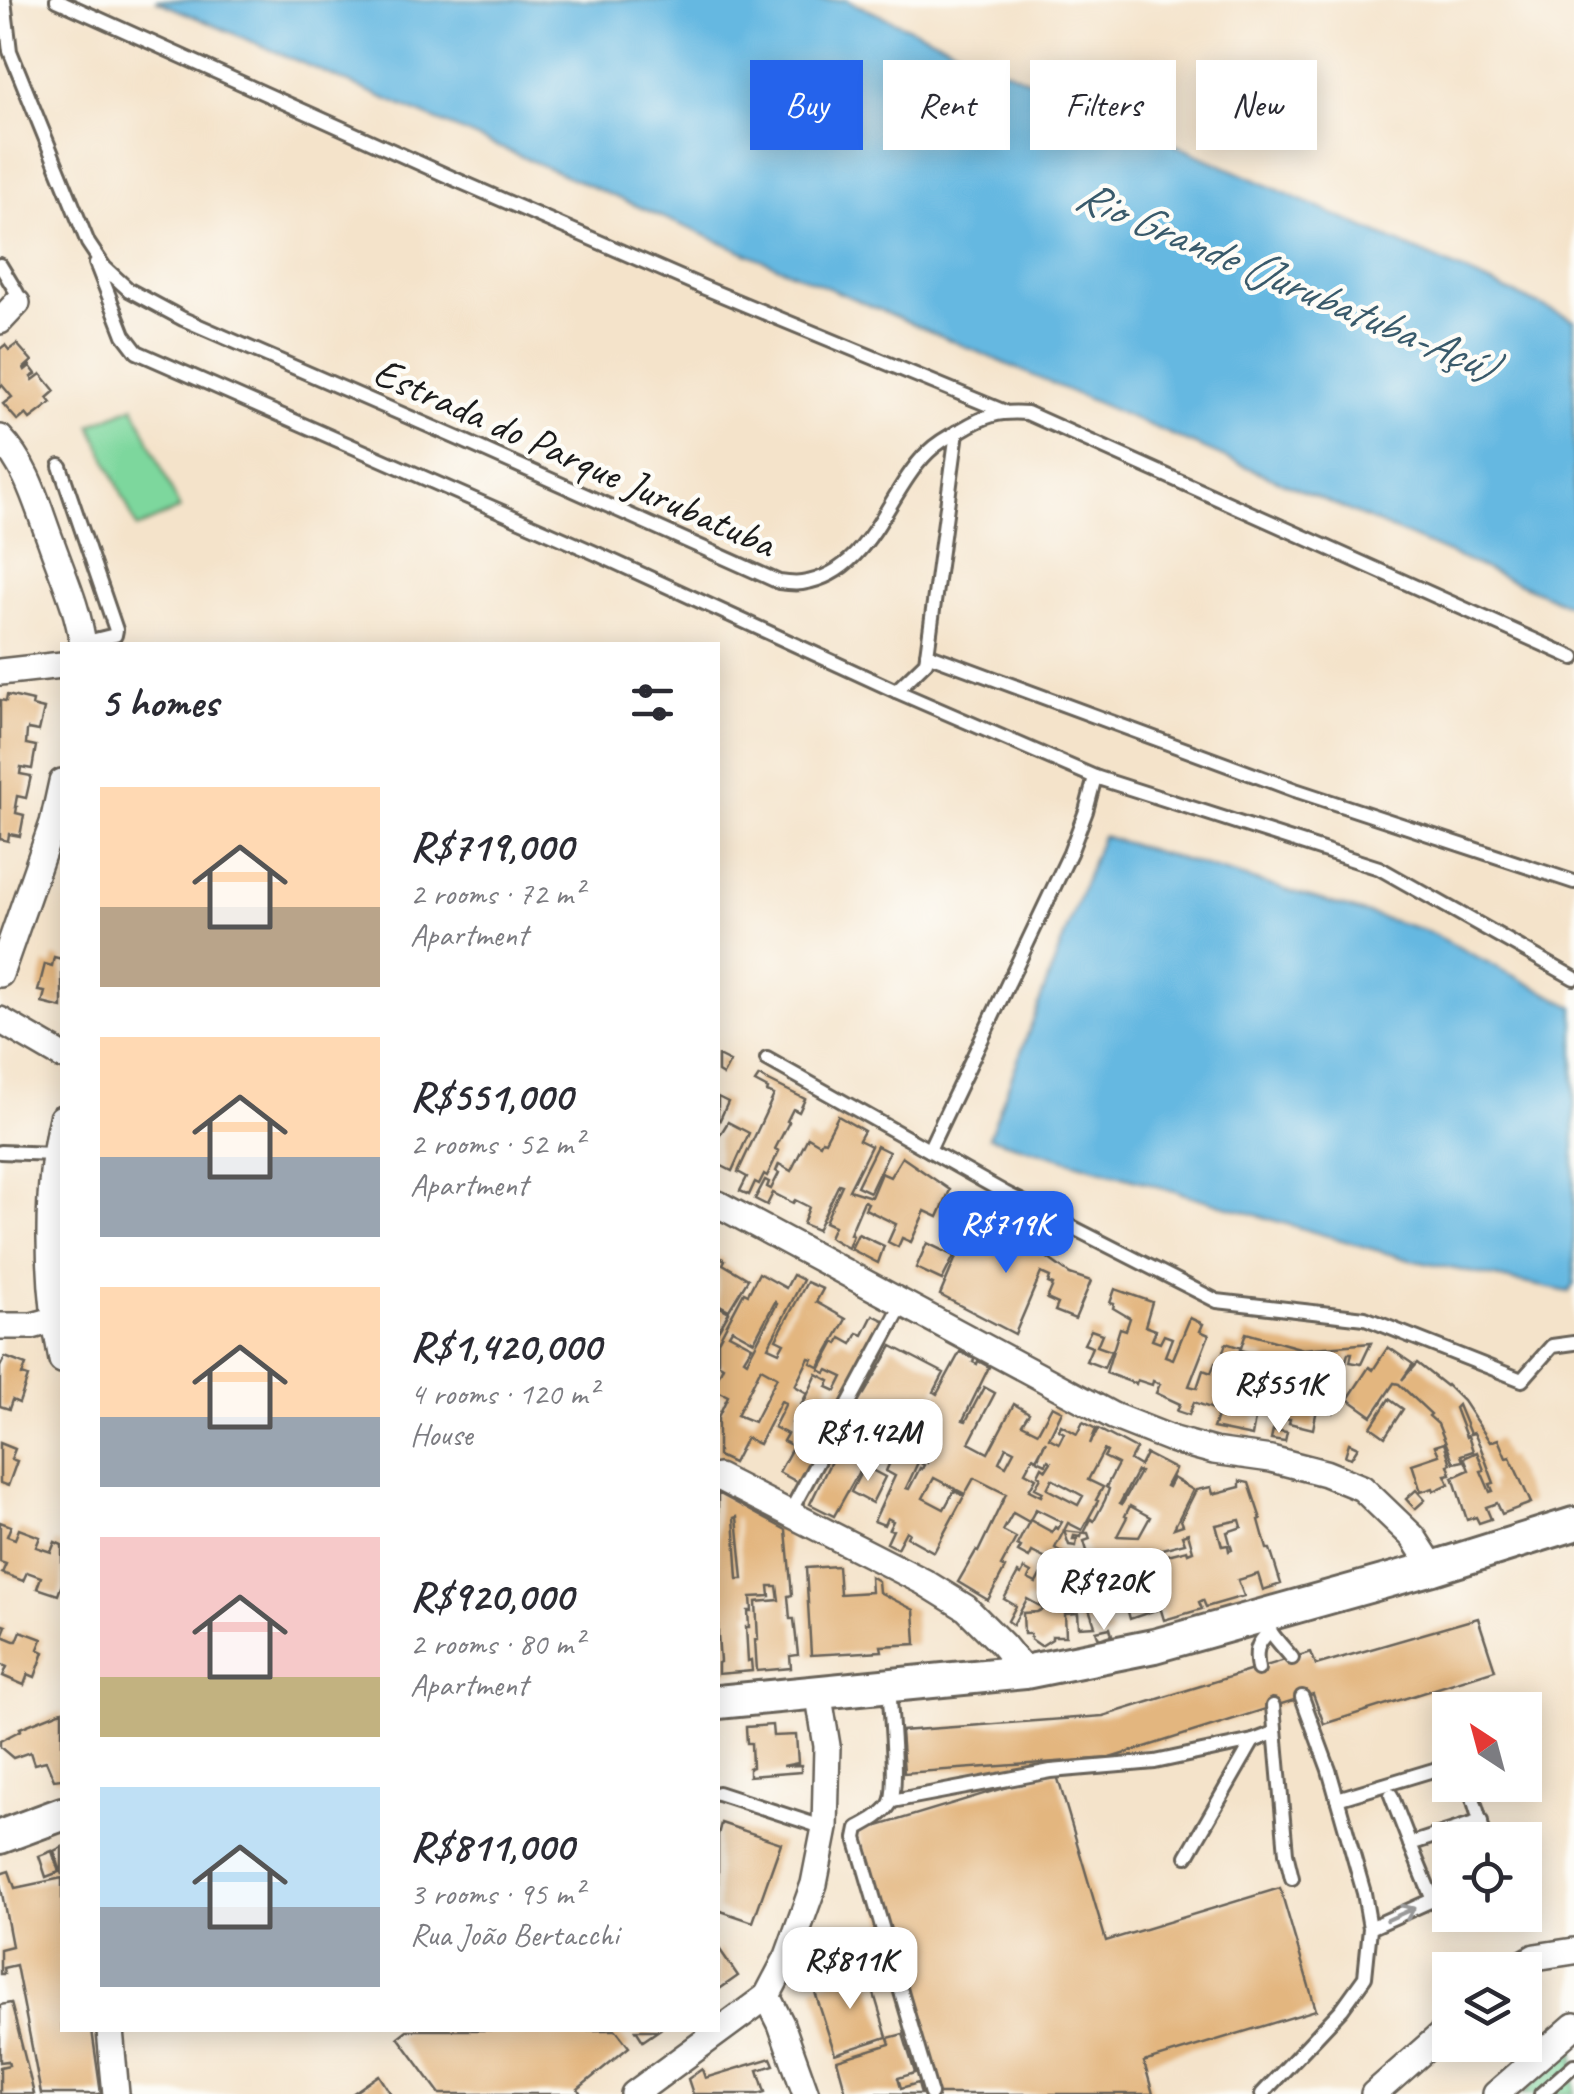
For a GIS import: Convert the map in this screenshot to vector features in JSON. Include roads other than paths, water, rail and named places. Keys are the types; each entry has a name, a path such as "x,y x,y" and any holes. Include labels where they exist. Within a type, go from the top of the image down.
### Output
{"street":[{"path":"0,438 21,465 34,494 76,608 83,642"},
{"path":"0,672 60,665"},
{"path":"0,974 53,823 60,791"},
{"path":"0,1020 60,1055"},
{"path":"60,1127 54,1154 51,1247 54,1320 60,1350"},
{"path":"720,1205 1112,1416 1214,1452 1325,1472 1362,1488 1413,1538 1433,1568"},
{"path":"0,1326 32,1326 54,1320"},
{"path":"720,1478 924,1582 966,1608 1025,1672"},
{"path":"720,1702 1025,1672 1266,1624 1574,1524"},
{"path":"720,2031 767,1996 788,1956 814,1884 825,1828 827,1746 818,1690"},
{"path":"0,1837 60,1815"},
{"path":"1542,1956 1574,1951"},
{"path":"767,1996 806,2094"},
{"path":"1496,2094 1574,2026"},
{"path":"110,2032 116,2094"},
{"path":"634,2094 718,2032"},
{"path":"1374,2094 1432,2043"}],"lane":[{"name":"Estrada do Parque Jurubatuba","path":"4,0 10,51 88,242 104,266 129,290 183,319 779,582 802,583 843,566 867,541 926,453 973,422 1003,411"},
{"path":"57,0 705,288 1003,411 1027,413 1574,658"},
{"path":"88,242 124,335 138,352 1095,777 1379,868 1574,978"},
{"path":"0,265 17,293 8,312"},
{"path":"896,691 926,662 957,432"},
{"path":"60,466 116,630 115,635 90,642"},
{"path":"927,654 1295,790 1574,882"},
{"path":"928,1150 1070,853 1095,777"},
{"path":"767,1059 1005,1193 1217,1301 1366,1318 1522,1380 1552,1346 1574,1343"},
{"path":"0,1152 54,1154"},
{"path":"789,1514 903,1303"},
{"path":"1266,1624 1292,1658"},
{"path":"1258,1669 1256,1654 1266,1624"},
{"path":"889,1684 892,1801"},
{"path":"1262,2094 1331,2021 1365,1977 1370,1928 1337,1798 1302,1697"},
{"path":"1273,1706 1286,1853 1292,1878"},
{"path":"932,2094 856,1838 858,1828 873,1820 892,1801 1051,1770 1156,1762 1274,1733"},
{"path":"1187,1856 1253,1740"},
{"path":"1337,1798 1432,1770"},
{"path":"720,1794 825,1828"},
{"path":"1392,1795 1432,1898"},
{"path":"1410,1844 1481,1821 1475,1802"},
{"path":"1370,1928 1432,1900"},
{"path":"1541,2094 1574,2065"}],"water":[{"name":"Rio Grande (Jurubatuba-Açú)","path":"155,0 846,0 982,60 883,60 883,150 1010,150 1010,72 1030,81 1030,150 1176,150 1176,145 1574,320 1574,607"},
{"path":"1102,836 1427,931 1574,1007 1574,1283 1569,1292 1410,1260 989,1137"}]}
